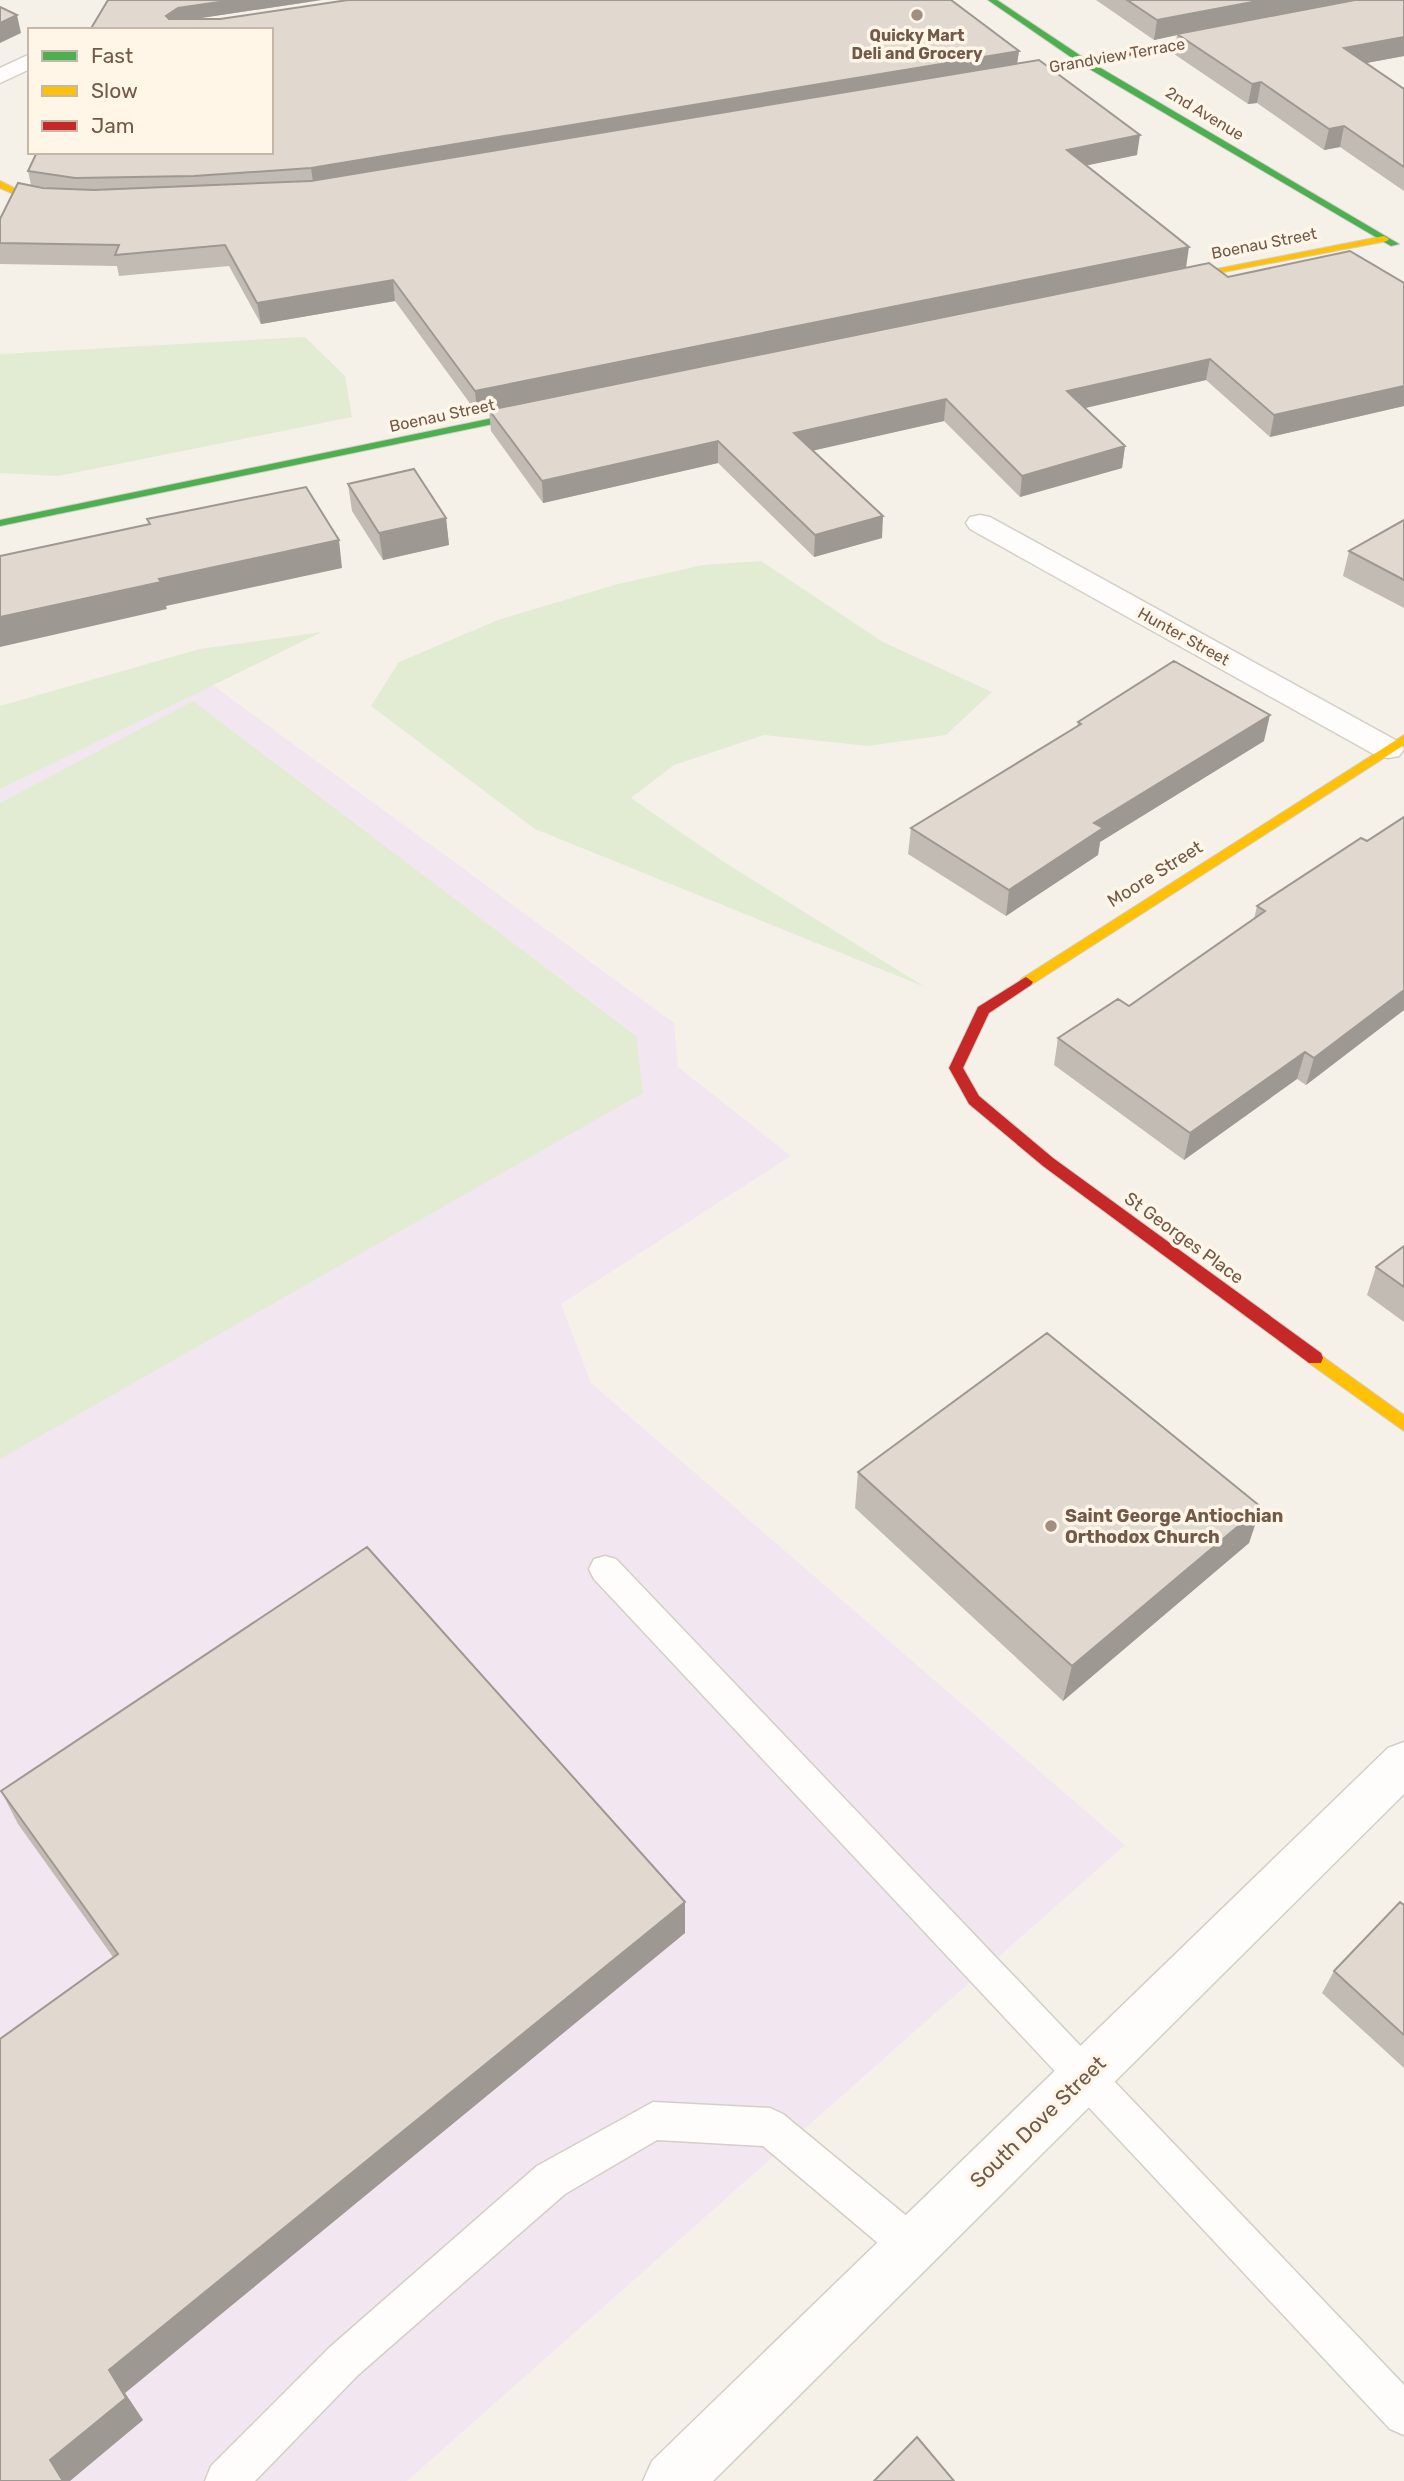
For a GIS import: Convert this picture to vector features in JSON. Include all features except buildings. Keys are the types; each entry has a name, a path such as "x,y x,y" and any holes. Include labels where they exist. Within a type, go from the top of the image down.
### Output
{"street":[{"name":"2nd Avenue","path":"992,0 1084,62 1404,251"},
{"name":"Grandview Terrace","path":"974,80 1244,31"},
{"path":"0,77 28,62"},
{"path":"0,184 16,192 47,199 87,201"},
{"name":"Boenau Street","path":"1144,284 1384,239"},
{"name":"Boenau Street","path":"0,523 558,408"},
{"name":"Hunter Street","path":"980,523 1396,743"},
{"name":"Moore Street","path":"956,1068 983,1010 1396,743"},
{"name":"St Georges Place","path":"956,1068 974,1100 1048,1162 1404,1424"},
{"name":"South Dove Street","path":"672,2481 1404,1763"}],"lane":[{"path":"605,1569 1404,2415"},
{"path":"226,2481 344,2361 551,2179 653,2121 770,2127 912,2246"}],"shaded area":[{"path":"199,675 674,1023 678,1067 791,1156 561,1304 591,1383 1125,1845 407,2481 0,2481 0,767"}],"green space":[{"path":"305,337 345,376 352,417 58,476 0,473 0,354"},
{"path":"761,561 883,642 992,692 946,735 868,746 764,735 674,765 631,798 724,862 925,987 535,829 371,706 399,662 498,620 618,584 703,565"},
{"path":"322,632 0,789 0,706 200,649"},
{"path":"193,701 636,1036 643,1093 0,1459 0,803"}],"traffic: fast":[{"path":"992,0 1084,62 1394,244"},
{"path":"0,523 542,411"}],"traffic: slow":[{"path":"0,184 16,192 65,200"},
{"path":"1166,280 1384,239"},
{"path":"1026,982 1404,739"},
{"path":"1315,1358 1404,1424"}],"traffic: jam":[{"path":"997,77 1227,35"},
{"path":"1026,982 983,1010 956,1068 974,1100 1048,1162 1315,1358"}],"place":[{"name":"Quicky Mart Deli and Grocery","path":"917,15"},
{"name":"Saint George Antiochian Orthodox Church","path":"1051,1526"}]}
